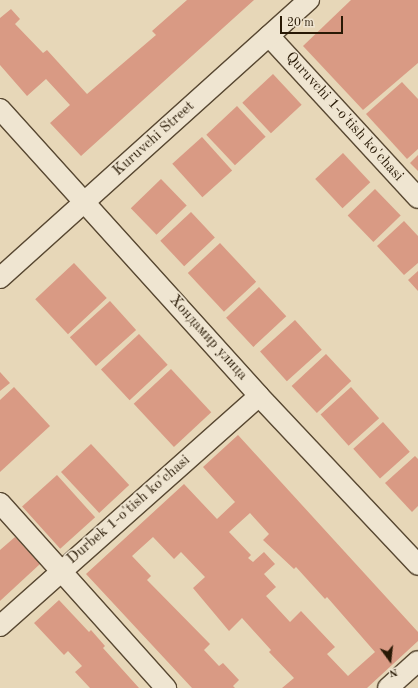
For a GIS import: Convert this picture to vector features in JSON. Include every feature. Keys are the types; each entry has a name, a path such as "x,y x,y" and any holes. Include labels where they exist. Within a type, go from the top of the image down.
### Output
{"street":[{"name":"Kuruvchi Street","path":"0,278 309,0"},
{"name":"Quruvchi 1-o'tish ko'chasi","path":"269,36 418,198"},
{"name":"Хондамир улица","path":"0,109 85,201 259,396 418,565"},
{"name":"Durbek 1-o'tish ko'chasi","path":"0,626 60,570 259,396"},
{"path":"0,503 166,688"},
{"path":"388,688 418,661"}],"building":[{"path":"187,0 254,0 81,156 50,123 70,105 46,79 27,96 0,65 0,18 11,9 20,19 15,24 43,53 47,50 87,94 156,35 152,31"},
{"path":"351,0 418,0 418,63 363,110 303,46"},
{"path":"273,74 302,105 271,133 242,103"},
{"path":"402,82 418,99 418,149 407,159 366,114"},
{"path":"237,106 266,137 235,165 206,135"},
{"path":"202,137 232,170 202,197 172,164"},
{"path":"343,153 370,182 342,208 315,179"},
{"path":"418,155 418,171 410,163"},
{"path":"161,179 187,206 156,235 131,208"},
{"path":"375,189 401,216 373,242 348,215"},
{"path":"191,212 215,238 184,266 160,241"},
{"path":"404,221 418,236 418,263 404,275 377,246"},
{"path":"220,243 256,282 224,312 188,273"},
{"path":"74,263 107,298 68,334 35,299"},
{"path":"418,271 418,291 408,280"},
{"path":"259,287 286,316 253,347 226,318"},
{"path":"110,301 136,330 96,366 70,337"},
{"path":"295,320 322,350 287,381 260,351"},
{"path":"139,334 168,365 130,400 101,369"},
{"path":"326,354 351,381 317,413 292,386"},
{"path":"171,369 211,412 174,447 134,404"},
{"path":"0,372 10,383 0,391"},
{"path":"14,387 50,426 0,472 0,400"},
{"path":"351,387 379,418 349,446 321,414"},
{"path":"383,422 410,452 380,478 353,449"},
{"path":"238,435 418,632 418,641 367,688 282,688 294,678 269,652 271,650 242,618 229,631 193,588 205,577 181,552 174,559 153,537 132,556 151,576 147,580 210,644 204,650 219,666 223,663 239,680 233,686 235,688 192,688 86,574 184,484 217,519 235,502 203,467","holes":["250,513 269,534 263,540 294,569 296,567 325,599 327,597 375,652 348,676 327,654 335,647 301,611 290,622 266,596 276,587 264,574 275,564 264,552 253,562 248,558 251,555 229,532"]},
{"path":"91,444 129,485 99,513 61,472"},
{"path":"415,456 418,459 418,506 412,512 385,483"},
{"path":"57,475 95,517 60,549 22,506"},
{"path":"15,537 40,564 0,601 0,550"},
{"path":"59,600 89,632 91,630 105,646 103,648 139,688 90,688 75,672 82,666 68,651 64,655 34,623"}]}
